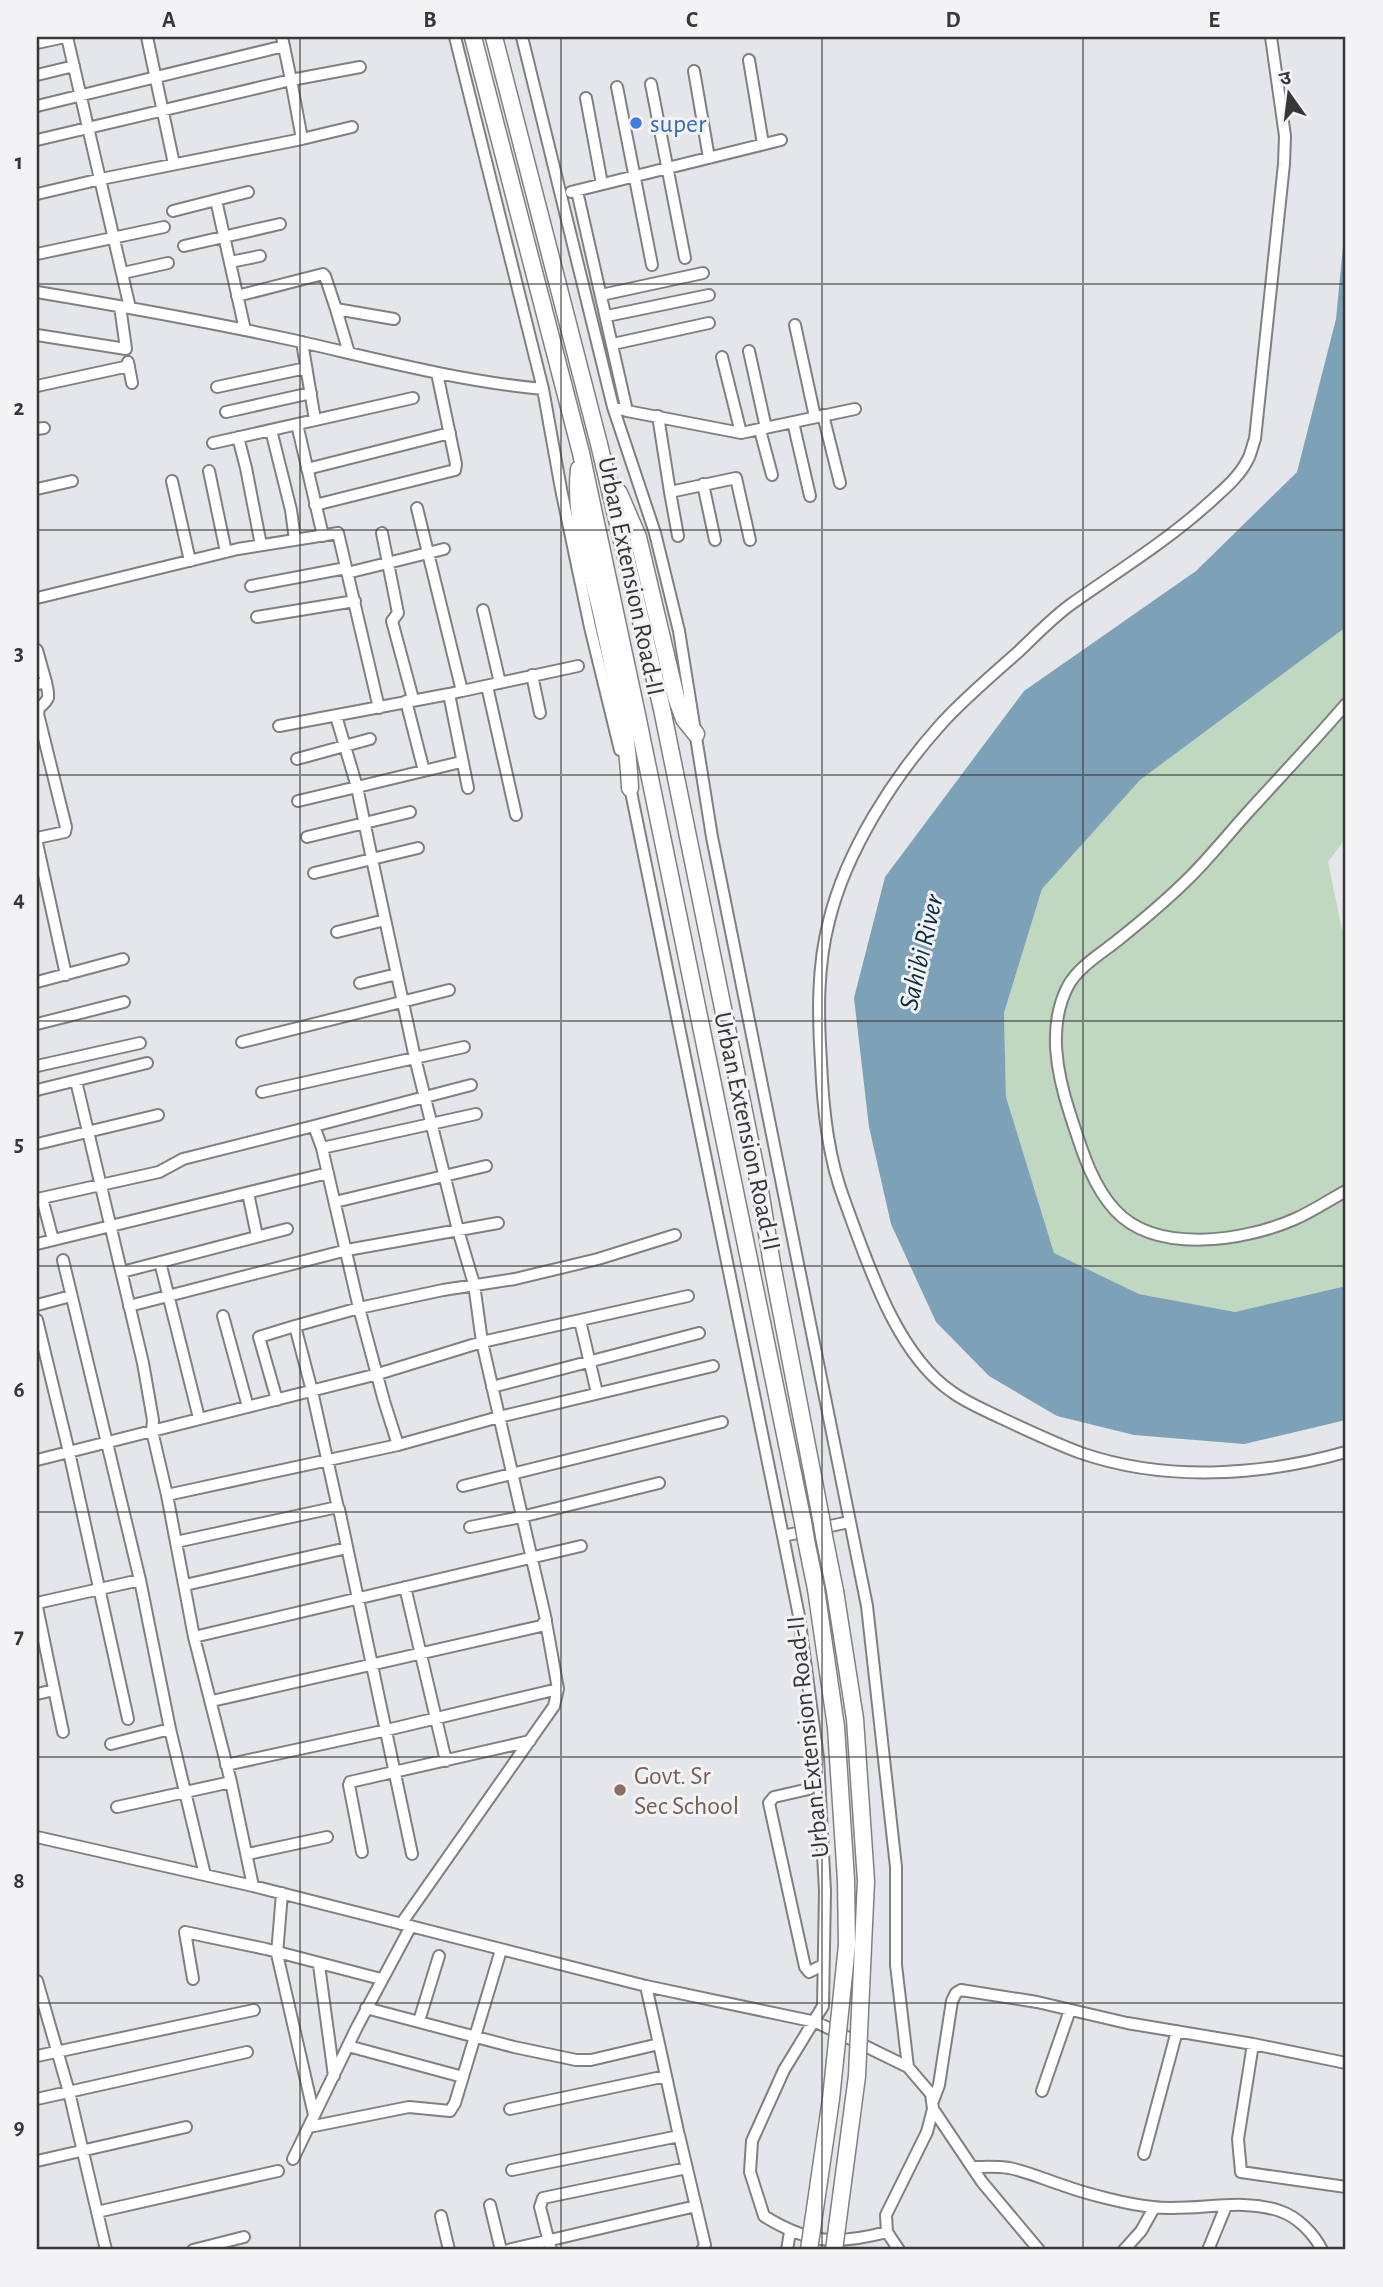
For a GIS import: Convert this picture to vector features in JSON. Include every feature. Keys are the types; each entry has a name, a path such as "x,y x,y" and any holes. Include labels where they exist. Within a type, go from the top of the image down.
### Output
{"highway":[{"name":"Urban Extension Road-II","path":"473,37 581,453 656,805 816,1589 836,1727 846,1880 847,1945 831,2099 809,2250"},
{"name":"Urban Extension Road-II","path":"494,37 608,481 673,763 757,1177 835,1591 855,1719 866,1881 857,2076 834,2250"},
{"path":"581,453 577,485 581,524 621,699 628,742 630,789"},
{"path":"608,481 620,493 638,537 676,697 684,719 696,734"}],"street":[{"path":"37,43 66,37 90,128 122,273 126,349 132,383"},
{"path":"147,37 174,164"},
{"path":"455,37 543,389 587,615 630,789 799,1616 818,1758 825,1891 823,2007 784,2070 752,2141 750,2172 764,2216 790,2232 827,2241 869,2237 887,2232"},
{"path":"522,37 613,407 661,558 679,631 712,837 867,1606 896,1867 896,1965 908,2067"},
{"path":"1271,37 1285,135 1284,164 1255,439 1247,462 1227,487 1184,525 1129,567 1068,607 1047,625 943,722 905,770 871,821 848,864 829,918 820,967 822,1092 830,1149 840,1190 903,1340 919,1363 966,1401 1086,1454 1156,1470 1207,1472 1291,1465 1346,1452"},
{"path":"37,106 155,78 283,41 302,139"},
{"path":"749,60 763,144"},
{"path":"37,75 74,66"},
{"path":"37,139 291,80 360,67"},
{"path":"694,71 709,158"},
{"path":"651,84 685,258"},
{"path":"617,87 652,265"},
{"path":"586,99 602,184"},
{"path":"37,194 352,127"},
{"path":"561,194 781,140"},
{"path":"577,191 627,411"},
{"path":"173,211 248,192"},
{"path":"216,200 245,330"},
{"path":"184,246 280,224"},
{"path":"37,254 164,227"},
{"path":"230,262 260,256"},
{"path":"122,273 168,263"},
{"path":"601,295 703,273"},
{"path":"237,296 323,274 326,276 349,353"},
{"path":"37,292 245,330 493,384 543,389"},
{"path":"607,317 709,295"},
{"path":"335,309 394,319"},
{"path":"613,344 709,323"},
{"path":"795,325 840,483"},
{"path":"37,335 126,349"},
{"path":"302,342 315,420"},
{"path":"749,351 772,475"},
{"path":"722,357 741,433"},
{"path":"37,386 129,366"},
{"path":"217,387 306,368"},
{"path":"315,505 455,470 437,373"},
{"path":"226,412 311,393"},
{"path":"213,443 414,398"},
{"path":"613,407 741,433 855,409"},
{"path":"658,416 678,536"},
{"path":"793,422 810,496"},
{"path":"297,424 323,536"},
{"path":"271,430 291,510 295,540"},
{"path":"307,469 450,433"},
{"path":"238,437 261,545"},
{"path":"209,471 226,552"},
{"path":"670,492 734,477 738,480 750,540"},
{"path":"37,489 72,481"},
{"path":"172,481 190,561"},
{"path":"703,484 715,540"},
{"path":"416,508 462,691"},
{"path":"37,598 226,552 338,533 379,708"},
{"path":"382,533 398,613 393,621 424,771"},
{"path":"251,586 389,563 444,549"},
{"path":"257,617 355,601"},
{"path":"483,610 500,683"},
{"path":"37,650 41,683 49,699 40,705 38,714 66,827 65,832 37,840 66,975"},
{"path":"279,726 578,666"},
{"path":"532,676 540,713"},
{"path":"487,686 516,815"},
{"path":"449,694 468,788"},
{"path":"1346,704 1191,877 1079,971 1069,984 1060,1005 1056,1057 1064,1094 1097,1185 1116,1210 1138,1227 1176,1238 1223,1238 1271,1228 1296,1219 1346,1191"},
{"path":"293,2159 406,1925 554,1706 558,1689 546,1622 482,1342 474,1283 415,1058 357,787 336,716"},
{"path":"297,759 370,738"},
{"path":"298,800 461,762"},
{"path":"307,837 410,812"},
{"path":"314,873 418,848"},
{"path":"337,932 385,920"},
{"path":"38,978 66,975 123,960"},
{"path":"360,982 397,974"},
{"path":"242,1042 449,990"},
{"path":"37,1024 124,1002"},
{"path":"37,1066 140,1043"},
{"path":"262,1092 464,1047"},
{"path":"37,1090 147,1063"},
{"path":"76,1081 129,1306 194,1637 231,1782 253,1886"},
{"path":"53,1240 40,1198 159,1172 183,1159 471,1085"},
{"path":"322,1148 477,1114"},
{"path":"37,1144 158,1115"},
{"path":"314,1126 322,1148 359,1308 398,1446"},
{"path":"335,1202 486,1166"},
{"path":"37,1244 328,1173"},
{"path":"248,1193 257,1236"},
{"path":"129,1306 347,1250 498,1223"},
{"path":"121,1272 287,1229"},
{"path":"276,1400 259,1337 359,1308 574,1265 675,1235"},
{"path":"63,1260 140,1580 170,1729 205,1875"},
{"path":"160,1262 199,1418"},
{"path":"37,1305 71,1296"},
{"path":"37,1460 378,1374 482,1342 688,1296"},
{"path":"223,1316 248,1407"},
{"path":"37,1320 128,1719"},
{"path":"580,1321 597,1393"},
{"path":"295,1326 347,1548 412,1854"},
{"path":"492,1387 699,1333"},
{"path":"167,1495 398,1446 499,1417 713,1366"},
{"path":"463,1486 722,1422"},
{"path":"470,1527 659,1483"},
{"path":"176,1542 338,1508"},
{"path":"783,1536 849,1522"},
{"path":"194,1637 581,1546"},
{"path":"185,1585 347,1548"},
{"path":"64,1732 37,1605 140,1580"},
{"path":"405,1587 446,1761"},
{"path":"212,1702 541,1626 546,1622"},
{"path":"226,1765 558,1689"},
{"path":"37,1694 54,1690"},
{"path":"110,1744 170,1729"},
{"path":"362,1852 349,1783 530,1741"},
{"path":"117,1807 231,1782"},
{"path":"808,1789 774,1797 769,1804 805,1967 809,1972 822,1965"},
{"path":"37,1837 253,1886 646,1986 816,2022 908,2067 928,2089 933,2105 972,2167 1039,2250"},
{"path":"248,1854 327,1837"},
{"path":"282,1894 277,1954 314,2115"},
{"path":"193,1979 185,1932 381,1979"},
{"path":"309,2127 409,2107 450,2111 455,2103 501,1950"},
{"path":"419,2021 439,1956"},
{"path":"319,1965 334,2076"},
{"path":"37,1981 38,1998 69,2092 106,2250"},
{"path":"646,1986 705,2245 702,2250"},
{"path":"899,2250 887,2232 886,2215 927,2132 939,2085 952,2001 958,1991 968,1990 1127,2023 1346,2063"},
{"path":"366,2008 514,2047 583,2060 659,2044"},
{"path":"37,2056 254,2010"},
{"path":"1042,2091 1070,2010"},
{"path":"1144,2154 1177,2031"},
{"path":"1253,2044 1238,2140 1241,2172 1346,2185"},
{"path":"348,2046 463,2077"},
{"path":"37,2099 247,2052"},
{"path":"510,2109 666,2076"},
{"path":"37,2161 186,2127"},
{"path":"512,2170 679,2135"},
{"path":"972,2167 1022,2171 1071,2188 1154,2208 1257,2205 1281,2211 1307,2229 1322,2250"},
{"path":"550,2246 540,2207 543,2198 687,2168"},
{"path":"97,2212 278,2171"},
{"path":"490,2205 500,2250"},
{"path":"508,2250 550,2246 696,2206"},
{"path":"1209,2250 1226,2206"},
{"path":"1124,2250 1141,2231 1154,2208"},
{"path":"441,2216 449,2250"},
{"path":"787,2250 790,2232"},
{"path":"193,2250 244,2237"},
{"path":"865,2250 869,2237"}],"green space":[{"path":"1346,627 1346,838 1328,862 1342,929 1346,929 1346,1286 1235,1312 1139,1294 1054,1253 1006,1097 1004,1013 1042,889 1140,780"}],"water":[{"name":"Sahibi River","path":"1346,215 1346,627 1140,780 1042,889 1004,1013 1006,1097 1054,1253 1139,1294 1235,1312 1346,1286 1346,1420 1244,1444 1134,1435 1057,1416 989,1376 936,1322 891,1224 869,1127 854,998 885,877 1024,691 1196,571 1297,472 1336,319"}],"place":[{"name":"super","path":"636,123"},
{"name":"Govt. Sr Sec School","path":"620,1790"}]}
